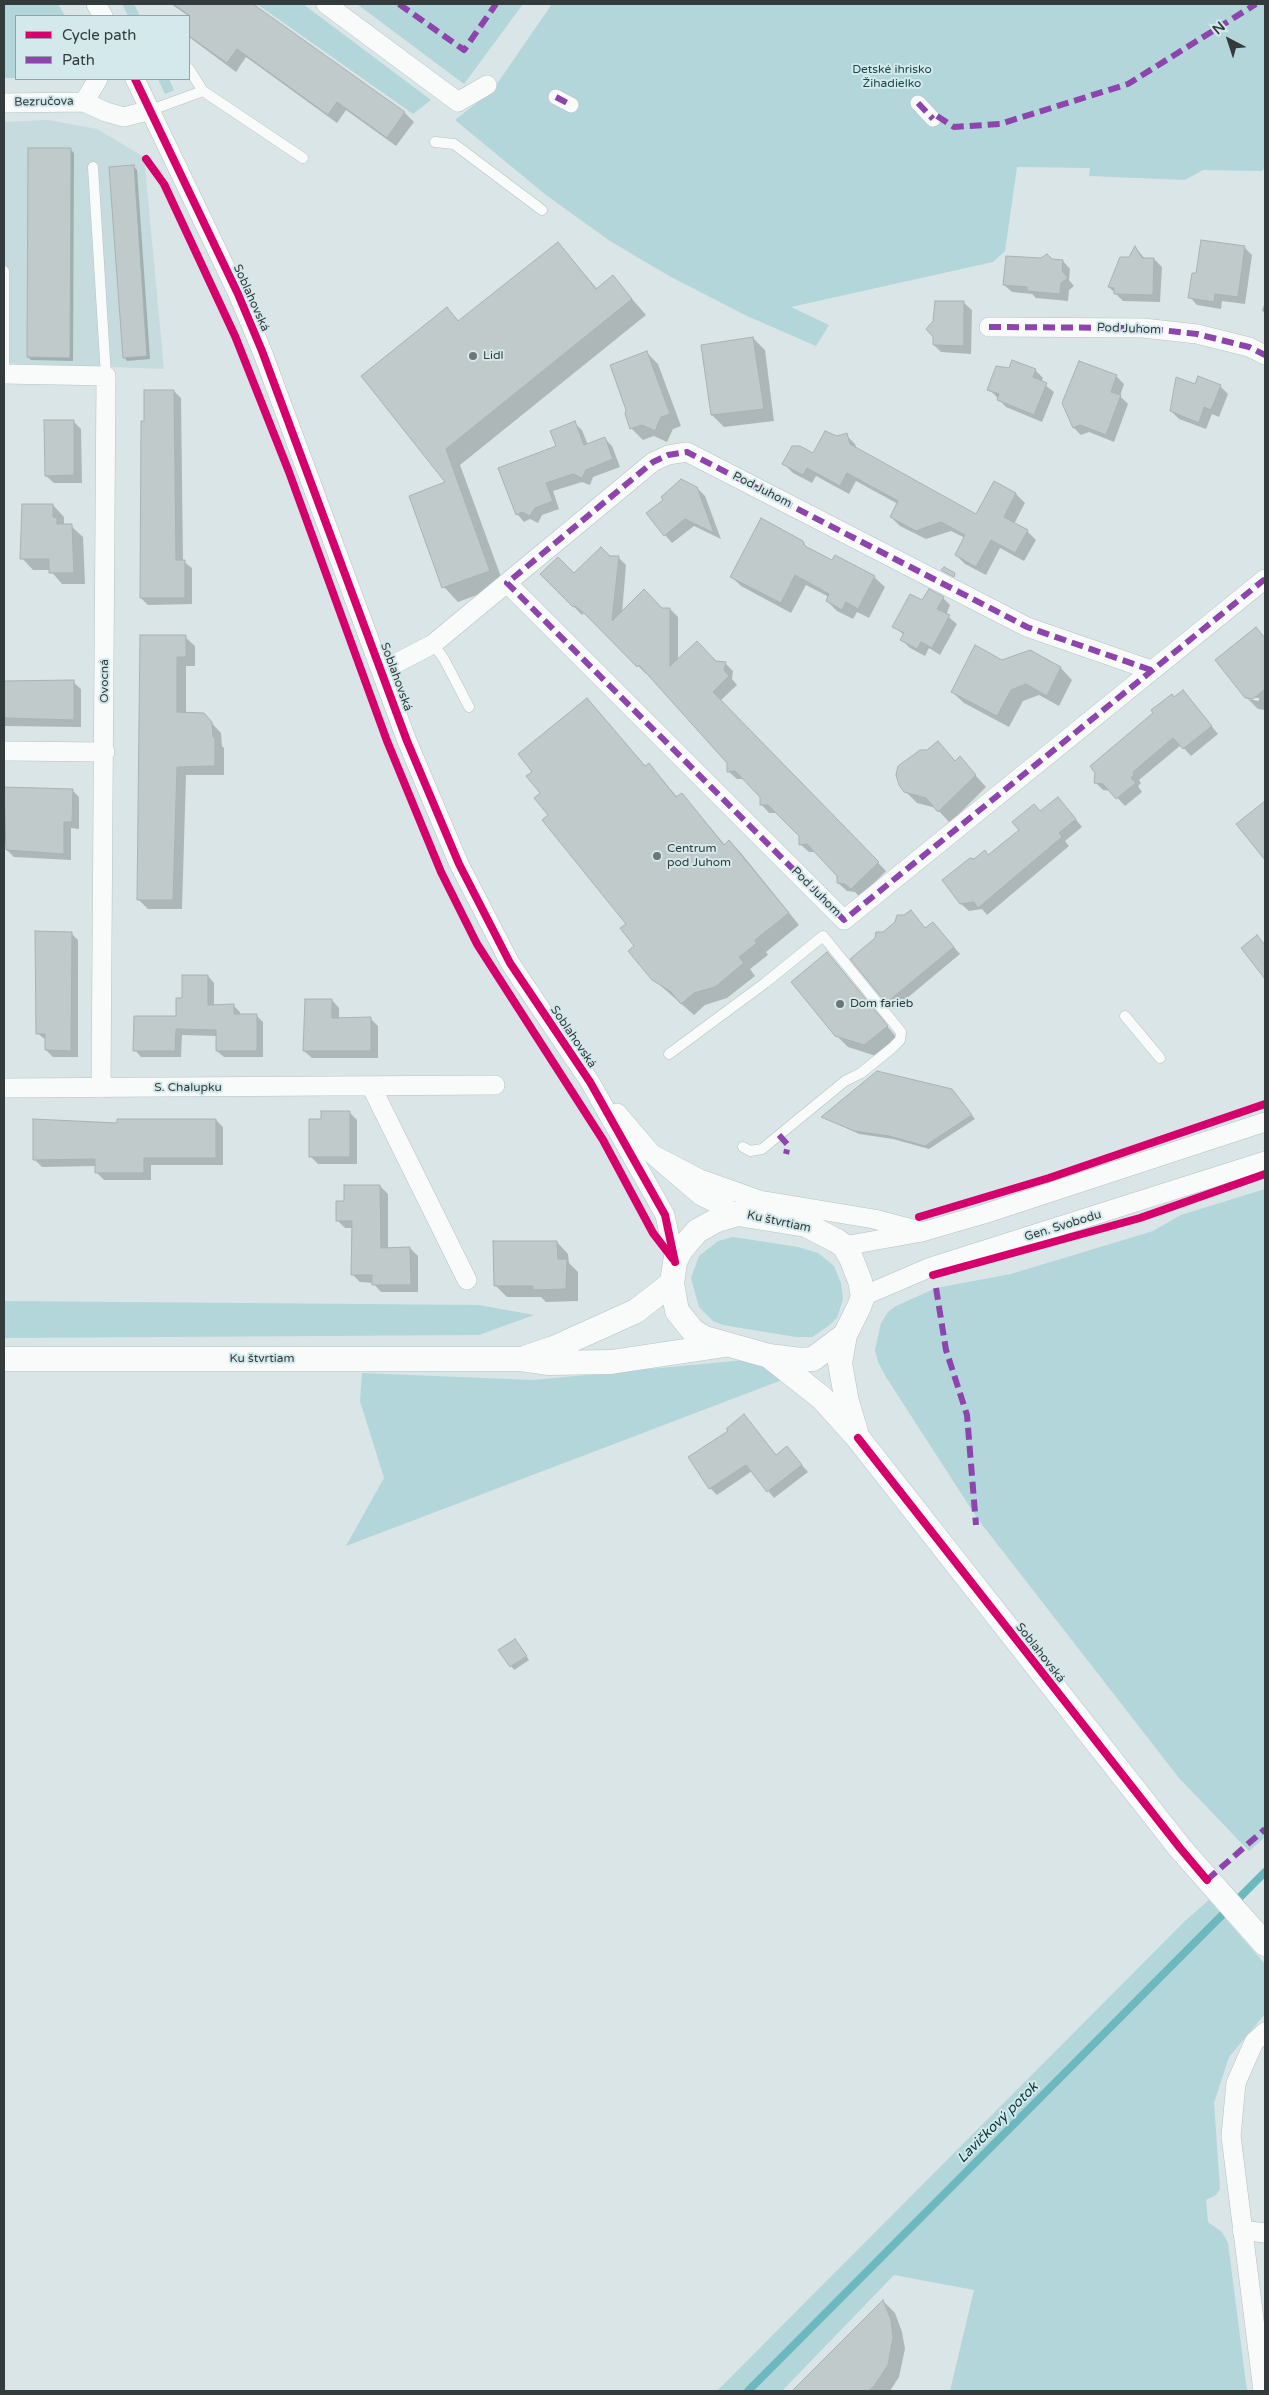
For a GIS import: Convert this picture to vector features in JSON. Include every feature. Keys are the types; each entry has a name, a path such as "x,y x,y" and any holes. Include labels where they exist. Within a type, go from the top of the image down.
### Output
{"street":[{"path":"96,4 102,15"},
{"path":"326,4 458,102 487,86"},
{"name":"Bezručova","path":"84,102 97,80"},
{"name":"Soblahovská","path":"136,80 238,294 262,351 407,741 459,864 510,963 590,1082 665,1215 673,1273"},
{"path":"556,97 570,105"},
{"name":"Bezručova","path":"4,103 84,102 106,112 124,117 151,110"},
{"path":"918,103 933,119"},
{"name":"Pod Juhom","path":"989,327 1143,328 1197,334 1250,347 1265,355"},
{"path":"4,374 106,376"},
{"name":"Ovocná","path":"101,1088 106,376"},
{"name":"Pod Juhom","path":"381,671 433,644 653,462 668,455 687,452 1027,626 1151,670"},
{"name":"Pod Juhom","path":"507,583 844,920 1265,579"},
{"path":"4,752 104,752"},
{"name":"Soblahovská","path":"590,1082 652,1154 701,1196 738,1214"},
{"name":"S. Chalupku","path":"4,1088 372,1088 495,1085"},
{"path":"372,1088 466,1280"},
{"path":"863,1296 860,1281 844,1246 922,1232 993,1212 1265,1122"},
{"name":"Soblahovská","path":"652,1154 700,1179 759,1200 874,1219 922,1232"},
{"name":"Gen. Svobodu","path":"863,1296 931,1267 1265,1161"},
{"name":"Ku štvrtiam","path":"844,1246 806,1225 738,1214 717,1220 697,1231 681,1250 673,1273 674,1302 683,1320 693,1331 705,1338 770,1356 801,1360 813,1359 845,1335 863,1296"},
{"name":"Ku štvrtiam","path":"520,1359 554,1348 636,1311 673,1273"},
{"path":"845,1335 840,1363 847,1402 858,1438"},
{"name":"Ku štvrtiam","path":"4,1359 520,1359 549,1363 611,1362 725,1345"},
{"name":"Soblahovská","path":"770,1356 822,1398 858,1438 1173,1841 1245,1924 1265,1944"},
{"path":"1263,2391 1231,2136 1236,2083 1254,2042 1265,2032"},
{"path":"1242,2230 1265,2233"}],"lane":[{"path":"190,71 203,91 303,158"},
{"path":"151,110 203,91"},
{"path":"435,142 454,144 542,210"},
{"path":"93,167 106,376"},
{"path":"4,271 4,374"},
{"path":"433,644 444,659 469,707"},
{"path":"669,1054 765,983 823,936 901,1032 900,1040 892,1048 861,1074 845,1081 762,1149 750,1151 743,1147"},
{"path":"1125,1016 1160,1058"}],"shaded area":[{"path":"48,120 97,129 144,157 164,369 4,363 4,122"}],"green space":[{"path":"4,4 58,4 64,15 15,15 15,78 4,78"},
{"path":"122,4 134,4 140,15 128,15"},
{"path":"257,4 303,4 431,100 413,114"},
{"path":"357,4 523,4 464,84"},
{"name":"Detské ihrisko Žihadielko","path":"552,4 1265,4 1265,167 1262,171 1203,170 1185,180 1089,176 1090,168 1017,167 1005,251 993,262 791,307 829,325 816,346 747,316 671,277 610,241 546,195 455,120 492,91"},
{"path":"158,80 169,80 174,90 165,94"},
{"path":"1265,1189 1265,1837 1249,1851 1179,1778 977,1518 886,1377 878,1362 875,1350 881,1323 888,1312 896,1306 936,1288 1011,1274 1153,1231 1181,1215"},
{"path":"733,1237 798,1247 818,1253 834,1266 841,1283 843,1299 837,1318 812,1337 796,1337 723,1325 713,1321 699,1307 691,1278 699,1256 718,1241"},
{"path":"4,1301 479,1305 534,1315 479,1335 4,1338"},
{"path":"745,1360 775,1372 782,1380 346,1546 384,1478 360,1401 362,1373 533,1380"},
{"path":"1209,1900 1265,1964 1265,2014 1229,2057 1214,2103 1220,2189 1216,2195 1206,2200 1208,2222 1222,2232 1228,2243 1247,2391 950,2391 974,2290 894,2275 782,2391 717,2391 1186,1920"}],"building":[{"path":"173,4 253,4 405,112 387,138 337,102 328,115 237,49 227,63 190,37 189,15"},
{"path":"28,148 71,148 70,358 27,357"},
{"path":"134,165 147,356 123,358 109,167"},
{"path":"1201,240 1245,246 1238,297 1215,294 1214,302 1188,298 1192,273 1196,273"},
{"name":"Lidl","path":"558,242 596,289 613,275 632,299 446,449 490,571 442,588 409,496 445,482 361,376 447,307 458,321"},
{"path":"1135,246 1142,258 1154,258 1153,295 1114,294 1114,288 1108,287 1120,257 1129,257"},
{"path":"1047,254 1052,259 1063,260 1062,271 1068,278 1061,283 1060,294 1027,291 1027,287 1003,285 1006,256 1041,258"},
{"path":"935,301 964,301 964,346 933,345 933,337 926,329 933,321"},
{"path":"753,337 764,409 711,415 701,345"},
{"path":"647,351 670,414 661,417 655,431 642,425 630,429 625,414 626,410 610,365"},
{"path":"1012,360 1036,369 1033,377 1047,383 1034,415 997,400 999,394 987,390 996,366 1009,368"},
{"path":"1079,361 1117,375 1111,392 1121,395 1106,435 1080,425 1073,428 1062,403"},
{"path":"1198,376 1221,385 1211,410 1204,407 1199,423 1170,411 1176,377 1195,384"},
{"path":"144,390 174,390 176,560 185,560 185,598 140,598 141,421 144,421"},
{"path":"44,420 74,420 74,475 45,476"},
{"path":"575,421 584,445 605,437 613,459 586,470 582,478 573,474 546,483 553,501 535,508 530,516 522,512 516,515 498,468 556,446 550,431"},
{"path":"825,431 837,436 847,433 850,444 976,514 994,481 1016,493 1004,517 1028,530 1015,553 991,540 976,567 955,555 965,535 941,522 916,531 890,517 898,501 847,473 840,486 807,468 803,475 782,464 792,446 800,446 813,453"},
{"path":"681,479 697,487 714,533 685,519 664,536 646,513 663,500 661,497"},
{"path":"22,504 53,504 53,517 57,518 57,524 72,524 74,573 49,573 49,559 20,559"},
{"path":"761,518 803,541 805,546 832,560 835,555 875,576 858,609 846,602 842,610 826,601 829,594 795,575 781,603 730,577"},
{"path":"601,547 610,556 619,556 612,621 644,589 662,608 670,608 670,666 697,641 716,661 726,662 724,670 729,676 713,692 879,862 851,889 845,884 837,883 837,876 807,844 799,845 799,836 768,805 760,805 760,797 735,771 727,772 727,763 639,665 637,667 585,614 575,606 573,607 540,574 558,557 574,573"},
{"path":"944,567 955,573 954,577 941,570"},
{"path":"929,589 944,597 937,609 950,615 932,648 921,642 917,649 900,640 904,633 892,627 910,594 922,600"},
{"path":"1256,627 1265,638 1265,689 1253,699 1245,698 1215,660"},
{"path":"140,635 186,635 186,657 177,657 177,712 204,713 212,722 213,737 215,737 215,766 177,767 173,900 137,900"},
{"path":"975,645 1002,660 1030,650 1061,667 1047,696 1026,684 1011,690 997,716 951,692"},
{"path":"74,680 74,720 4,718 4,681"},
{"path":"1183,690 1212,726 1183,749 1173,738 1133,772 1134,775 1131,778 1136,783 1116,799 1103,784 1094,783 1095,773 1090,766 1153,713 1151,710 1172,694 1174,697"},
{"name":"Centrum pod Juhom","path":"587,698 645,766 649,763 676,797 682,793 724,845 729,840 789,913 755,940 757,943 739,957 744,963 715,987 694,993 681,1004 670,991 652,980 628,951 634,946 620,928 626,924 542,820 548,815 534,798 540,793 526,776 532,772 518,754"},
{"path":"938,741 955,761 960,756 976,775 938,812 926,798 904,792 899,785 896,775 898,766 920,750 927,750"},
{"path":"4,787 73,789 72,822 64,822 64,854 6,850"},
{"path":"1058,797 1076,819 1059,833 1062,837 978,908 974,902 960,904 942,880 970,858 974,859 985,850 988,855 1019,830 1012,822 1034,804 1040,811"},
{"path":"1265,801 1265,860 1236,824"},
{"path":"911,910 925,928 933,922 954,947 886,1003 850,959 875,938 876,932 883,932 895,922 897,915 904,915"},
{"path":"35,931 72,932 71,1051 45,1050 45,1034 36,1034"},
{"path":"1257,935 1265,945 1265,979 1241,948"},
{"name":"Dom farieb","path":"827,952 888,1026 864,1045 835,1036 791,982"},
{"path":"182,975 208,975 208,1005 234,1004 234,1014 257,1014 257,1051 216,1051 216,1030 176,1029 175,1051 133,1051 134,1016 176,1016 176,998 182,998"},
{"path":"305,999 332,999 332,1018 371,1017 371,1051 303,1051"},
{"path":"877,1071 952,1089 972,1115 925,1146 889,1136 854,1131 821,1117"},
{"path":"321,1111 350,1111 350,1157 309,1157 309,1119 321,1119"},
{"path":"33,1119 117,1123 117,1119 216,1119 216,1158 144,1158 144,1173 95,1173 95,1159 33,1160"},
{"path":"344,1185 380,1185 381,1248 410,1247 411,1285 372,1285 372,1275 351,1275 352,1221 336,1221 336,1201 344,1201"},
{"path":"493,1241 557,1241 558,1259 567,1259 566,1289 533,1290 533,1286 494,1286"},
{"path":"744,1414 776,1455 787,1446 802,1465 767,1492 746,1465 709,1489 688,1457 728,1431 726,1429"},
{"path":"515,1639 527,1656 510,1667 498,1650"},
{"path":"883,2300 891,2320 893,2337 888,2365 874,2386 868,2391 792,2391"}],"waterway":[{"name":"Lavičkový potok","path":"748,2391 1265,1872"}],"marked path":[{"path":"399,4 464,50 496,4"},
{"path":"937,116 954,127 1000,124 1128,84 1256,4"},
{"path":"556,97 571,105"},
{"path":"918,103 933,119"},
{"path":"989,327 1143,328 1197,334 1249,347 1265,355"},
{"path":"1151,670 1027,627 687,452 668,455 653,462 507,583 844,920 1265,579"},
{"path":"779,1135 788,1145 786,1154"},
{"path":"936,1288 946,1350 967,1415 976,1525"},
{"path":"1207,1880 1265,1829"}],"cycle path":[{"path":"135,80 238,294 262,351 407,741 459,864 510,963 590,1082 665,1215 675,1262"},
{"path":"146,159 164,184 235,336 289,472 387,741 441,872 477,944 603,1140 653,1233 673,1259"},
{"path":"919,1217 1049,1178 1265,1104"},
{"path":"933,1275 1140,1218 1265,1174"},
{"path":"858,1438 1207,1880"}],"place":[{"name":"Lidl","path":"473,356"},
{"name":"Centrum pod Juhom","path":"657,856"},
{"name":"Dom farieb","path":"840,1004"}]}
